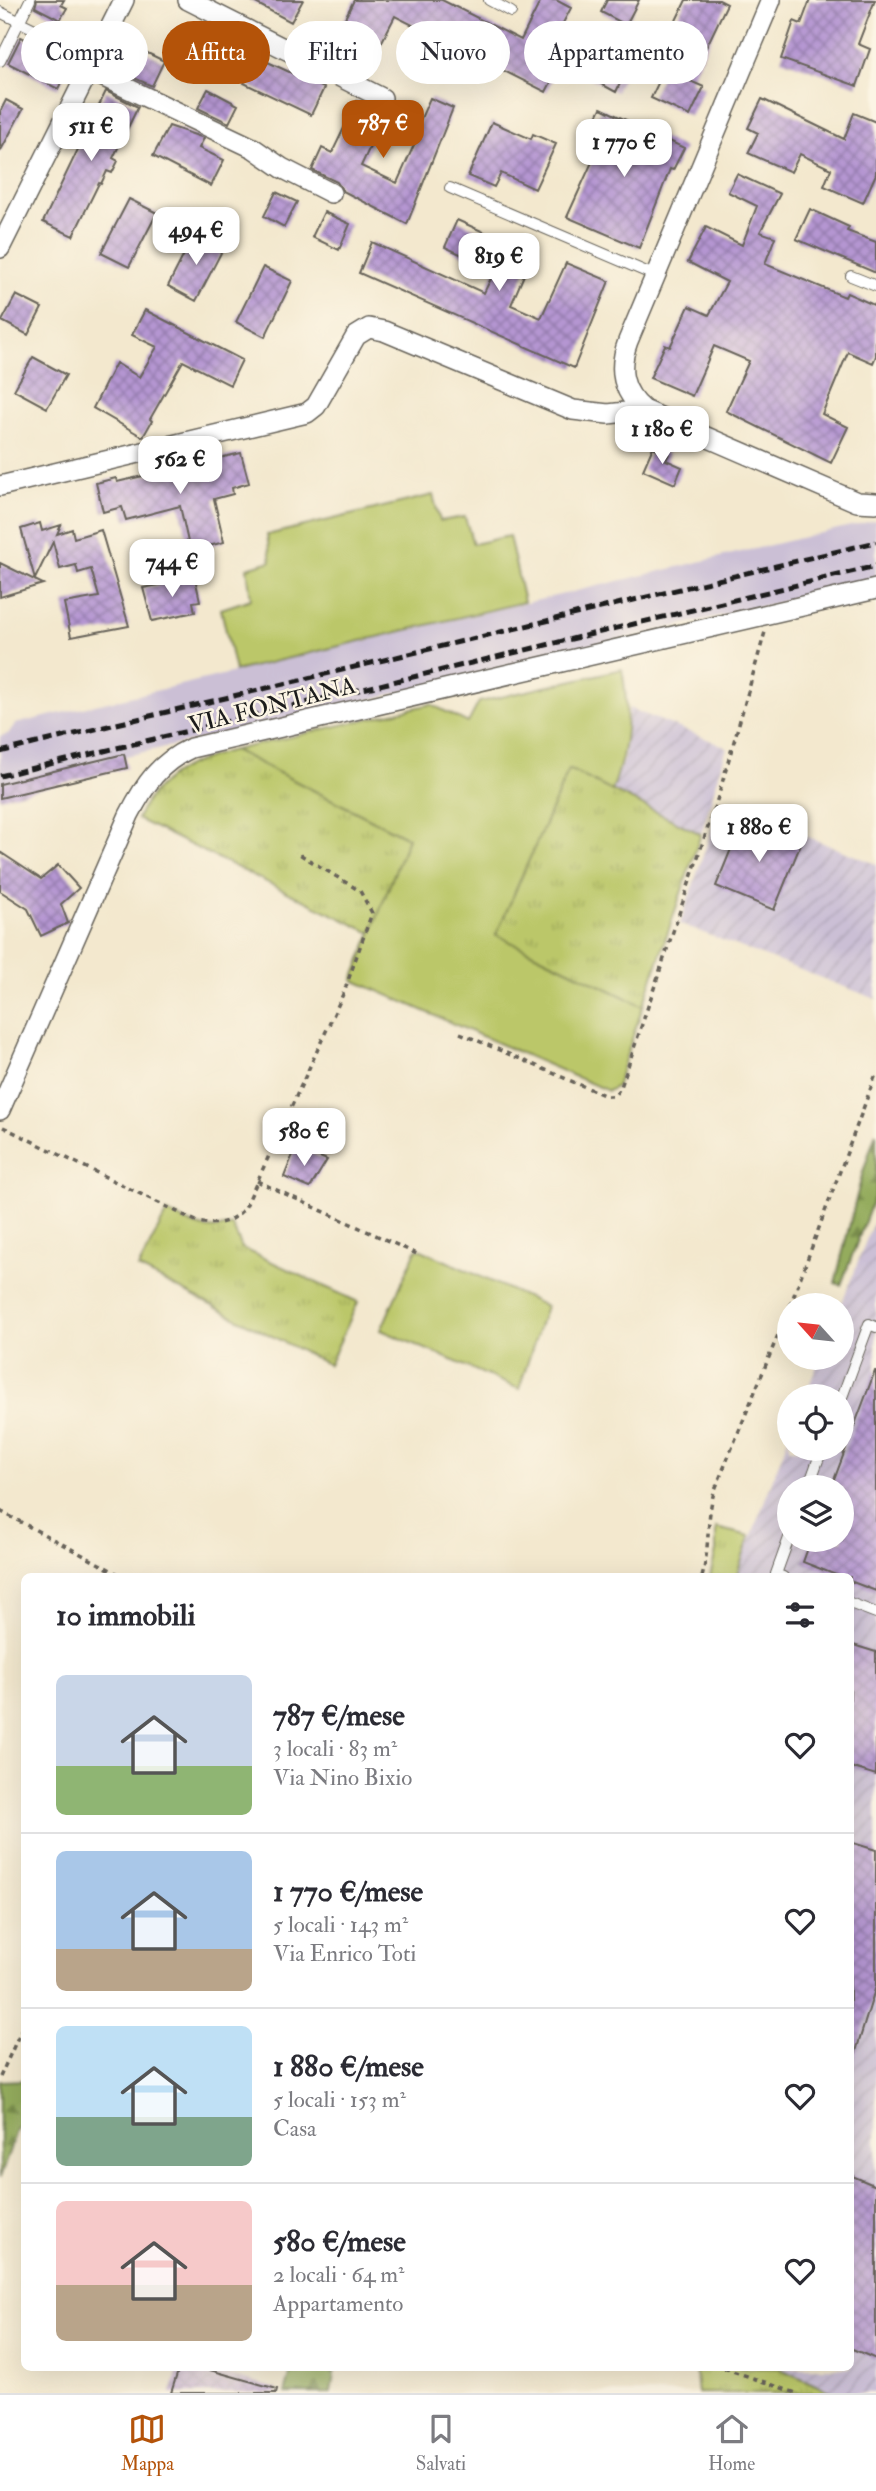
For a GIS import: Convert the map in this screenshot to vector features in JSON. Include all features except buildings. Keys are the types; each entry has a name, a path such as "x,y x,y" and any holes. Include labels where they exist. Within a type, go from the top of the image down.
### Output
{"street":[{"path":"114,21 124,0"},
{"path":"188,0 382,98"},
{"path":"771,0 623,354 623,381 633,401 644,410 857,502 876,503"},
{"path":"0,248 82,84"},
{"path":"129,84 253,148 282,168 331,193"},
{"path":"0,486 307,413 316,406 356,336 369,328 384,331 564,407 589,413 622,414 644,410"},
{"path":"589,413 604,403 623,381"},
{"name":"VIA FONTANA","path":"0,1110 129,815 154,772 172,757 191,748 876,589"}],"lane":[{"path":"3,0 2,13 19,22"},
{"path":"0,61 30,0"},
{"path":"489,0 512,12"},
{"path":"450,188 657,276"},
{"path":"851,276 876,286"},
{"path":"847,1384 869,1324 876,1327"},
{"path":"776,1573 784,1552"},
{"path":"854,1605 876,1613"}],"path":[{"path":"460,1033 606,1096 614,1096 621,1087 719,793 770,613"},
{"path":"0,1125 198,1222 211,1225 235,1218 245,1208 344,992 372,914 360,891 296,852"},
{"path":"795,1293 876,1074"},
{"path":"257,1181 417,1254"},
{"path":"703,1573 709,1553 708,1518 714,1492 777,1339"},
{"path":"0,1511 116,1573"},
{"path":"0,2077 21,2031"},
{"path":"733,2371 796,2393"}],"shaded area":[{"path":"876,520 876,579 220,735 0,784 0,736 8,734 15,724"},
{"path":"629,708 727,747 701,834 612,791 624,758"},
{"path":"721,802 876,864 876,999 680,924"},
{"path":"876,1215 876,2393 833,2393 785,2371 854,2371 854,1573 738,1573 780,1461 854,1461 854,1384 810,1384 815,1370 854,1370 854,1293 846,1293"}],"green space":[{"path":"433,495 440,521 465,517 473,544 509,536 524,602 235,671 221,609 251,599 247,568 271,561 267,535"},
{"path":"622,669 626,731 612,791 569,769 496,935 643,1006 616,1087 608,1091 353,980 408,838 234,750 431,704 468,723 479,702"},
{"path":"234,750 408,838 371,933 137,819 154,792 176,772 204,759"},
{"path":"569,769 701,834 643,1006 495,935"},
{"path":"876,1132 876,1192 841,1285 835,1283 862,1175"},
{"path":"167,1212 205,1228 232,1225 242,1248 358,1302 329,1365 138,1268"},
{"path":"417,1248 546,1306 519,1389 381,1330"},
{"path":"716,1528 750,1536 737,1573 711,1573 716,1551"},
{"path":"21,2080 21,2126 17,2128 0,2179 0,2081"},
{"path":"291,2371 335,2371 331,2393 285,2393"},
{"path":"695,2371 785,2371 833,2393 698,2393"}],"railway":[{"path":"0,752 876,542"},
{"path":"0,776 876,566"}]}
